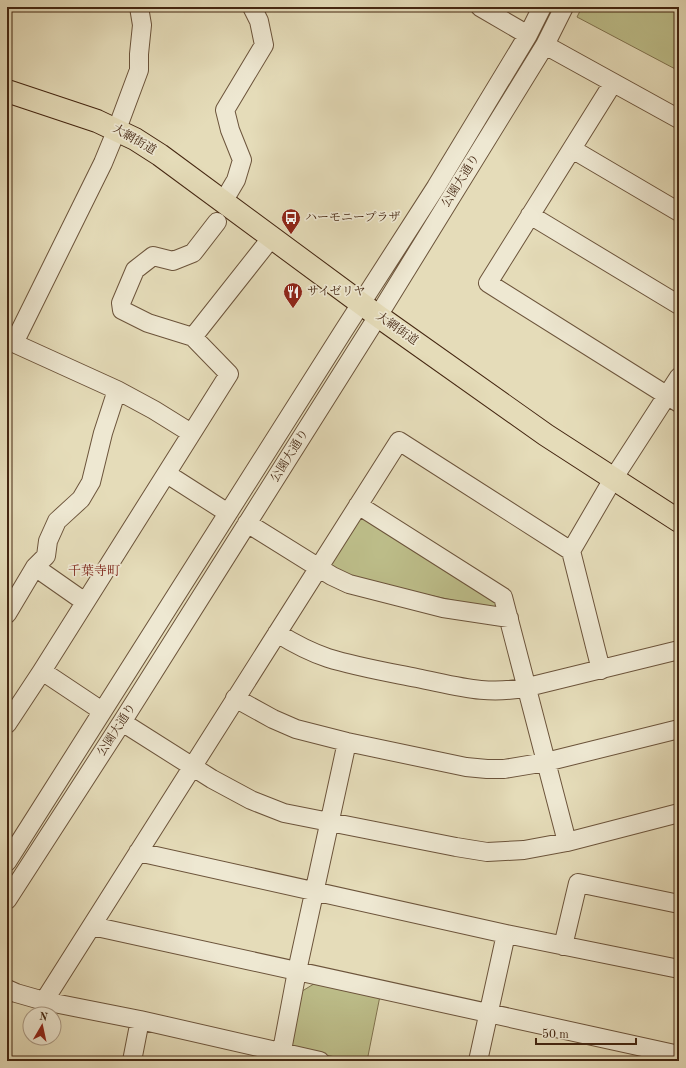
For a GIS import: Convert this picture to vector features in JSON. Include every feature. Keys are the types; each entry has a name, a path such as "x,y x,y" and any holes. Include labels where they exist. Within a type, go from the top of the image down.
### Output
{"main road":[{"name":"大網街道","path":"7,91 90,118 117,129 135,139 160,155 220,212 272,237 378,316 546,435 679,520"}],"street":[{"path":"139,7 142,25 139,70 117,129 102,163 10,342 117,390 154,410 191,433"},
{"path":"7,724 167,474 191,433 229,374 193,337 148,323 122,310 121,303 135,270 153,256 173,261 193,253 220,212 236,180 242,160 230,130 225,110 264,45 259,21 252,7"},
{"path":"480,7 528,35"},
{"name":"公園大通り","path":"7,862 436,187 528,35 542,7"},
{"name":"公園大通り","path":"7,900 122,722 378,316 545,45 564,7"},
{"path":"545,45 679,119"},
{"path":"613,83 488,283 673,399"},
{"path":"572,149 679,212"},
{"path":"530,216 679,305"},
{"path":"193,337 272,237"},
{"path":"571,551 613,479 673,399 679,377"},
{"path":"7,614 35,567 46,556 48,541 57,521 81,499 91,482 103,433 117,390"},
{"path":"44,1001 399,441 571,551 601,670"},
{"path":"167,474 228,513"},
{"path":"358,505 503,597 567,842"},
{"path":"247,523 318,567 349,584 444,608 509,618"},
{"path":"35,567 85,602"},
{"path":"276,633 301,647 328,658 371,669 470,689 493,692 528,688 679,650"},
{"path":"42,671 102,711"},
{"path":"235,698 273,719 296,729 348,742 466,767 504,769 546,762 679,729"},
{"path":"122,722 212,779 251,800 284,813 456,847 487,852 524,850 567,842 679,813"},
{"path":"281,1057 297,971 348,742"},
{"path":"138,852 506,934 679,969"},
{"path":"563,946 578,883 679,904"},
{"path":"92,926 679,1056"},
{"path":"478,1061 506,934"},
{"path":"7,989 44,1001 140,1020 281,1057 320,1061"},
{"path":"132,1061 140,1020"}],"green space":[{"path":"582,7 679,7 679,71 577,17"},
{"path":"358,516 365,516 499,603 494,609 354,579 340,574 329,563"},
{"path":"317,982 380,996 367,1061 355,1061 291,1048 299,993"}],"place":[{"name":"ハーモニープラザ","path":"291,235"},
{"name":"サイゼリヤ","path":"293,309"}],"district":[{"name":"千葉寺町","path":"94,571"}]}
